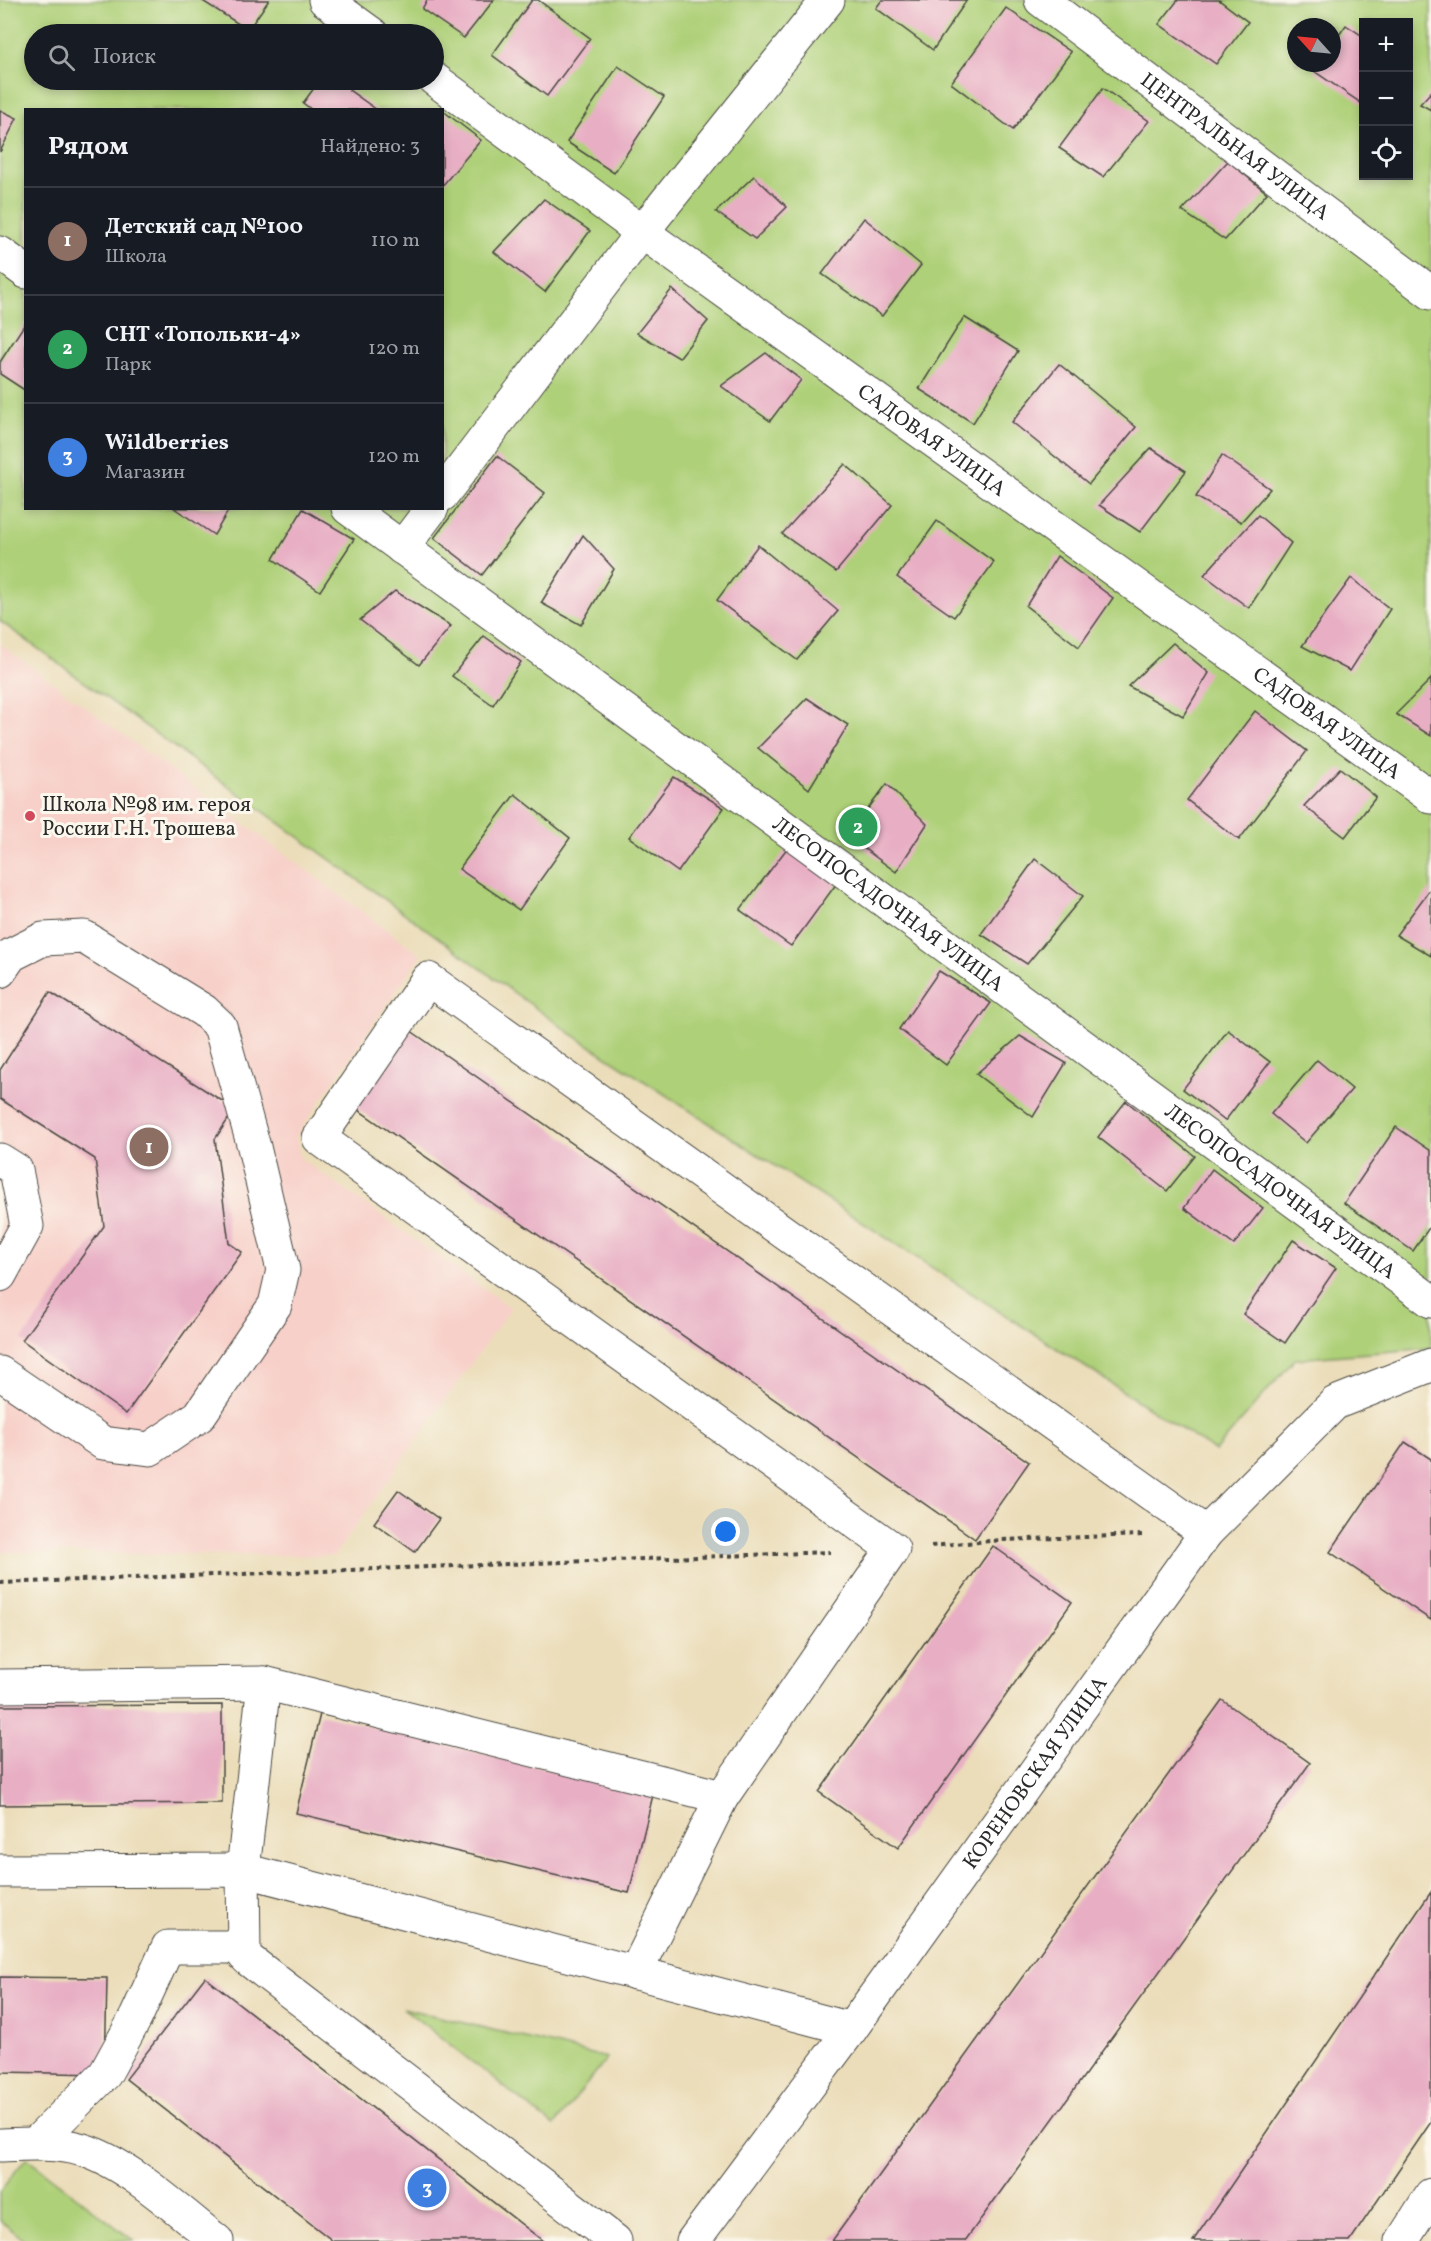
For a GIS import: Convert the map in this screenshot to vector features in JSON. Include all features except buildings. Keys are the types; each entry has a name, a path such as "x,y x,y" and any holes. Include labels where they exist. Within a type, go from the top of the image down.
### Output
{"street":[{"path":"325,0 358,24"},
{"path":"444,492 642,232 828,0"},
{"name":"ЦЕНТРАЛЬНАЯ УЛИЦА","path":"1041,0 1431,292"},
{"name":"САДОВАЯ УЛИЦА","path":"444,86 642,232 1431,797"},
{"path":"0,254 24,271"},
{"name":"ЛЕСОПОСАДОЧНАЯ УЛИЦА","path":"351,510 1431,1301"},
{"path":"402,548 430,510"},
{"path":"0,971 11,955 43,939 84,937 204,1011 220,1026 254,1148 283,1270 275,1305 199,1416 150,1449 103,1443 0,1373"},
{"path":"635,1972 722,1797 893,1549 319,1138 428,979 1206,1533"},
{"path":"0,1160 16,1170 27,1226 0,1275"},
{"name":"КОРЕНОВСКАЯ УЛИЦА","path":"693,2241 850,2029 1206,1533 1335,1403 1431,1365"},
{"path":"0,1686 264,1683 722,1797"},
{"path":"264,1683 243,1870 244,1955 615,2241"},
{"path":"0,1871 243,1870 850,2029"},
{"path":"36,2143 105,2074 136,2017 168,1947 243,1947"},
{"path":"0,2145 36,2143 81,2150 120,2166 217,2241"},
{"path":"1402,2241 1431,2195"}],"path":[{"path":"893,1549 1002,1540 1149,1535"},
{"path":"0,1583 834,1552"}],"shaded area":[{"path":"0,644 421,955 296,1136 300,1158 511,1308 334,1556 0,1552"}],"green space":[{"path":"0,0 1431,0 1431,1348 1295,1359 1215,1451 570,1033 0,621"},
{"path":"403,2008 607,2058 554,2126"},
{"path":"26,2158 134,2241 26,2241 0,2221 0,2191"}],"place":[{"name":"Школа №98 им. героя России Г.Н. Трошева","path":"30,816"},
{"name":"СНТ «Топольки-4»","path":"858,827"},
{"name":"Детский сад №100","path":"149,1147"},
{"name":"Wildberries","path":"427,2188"}]}
